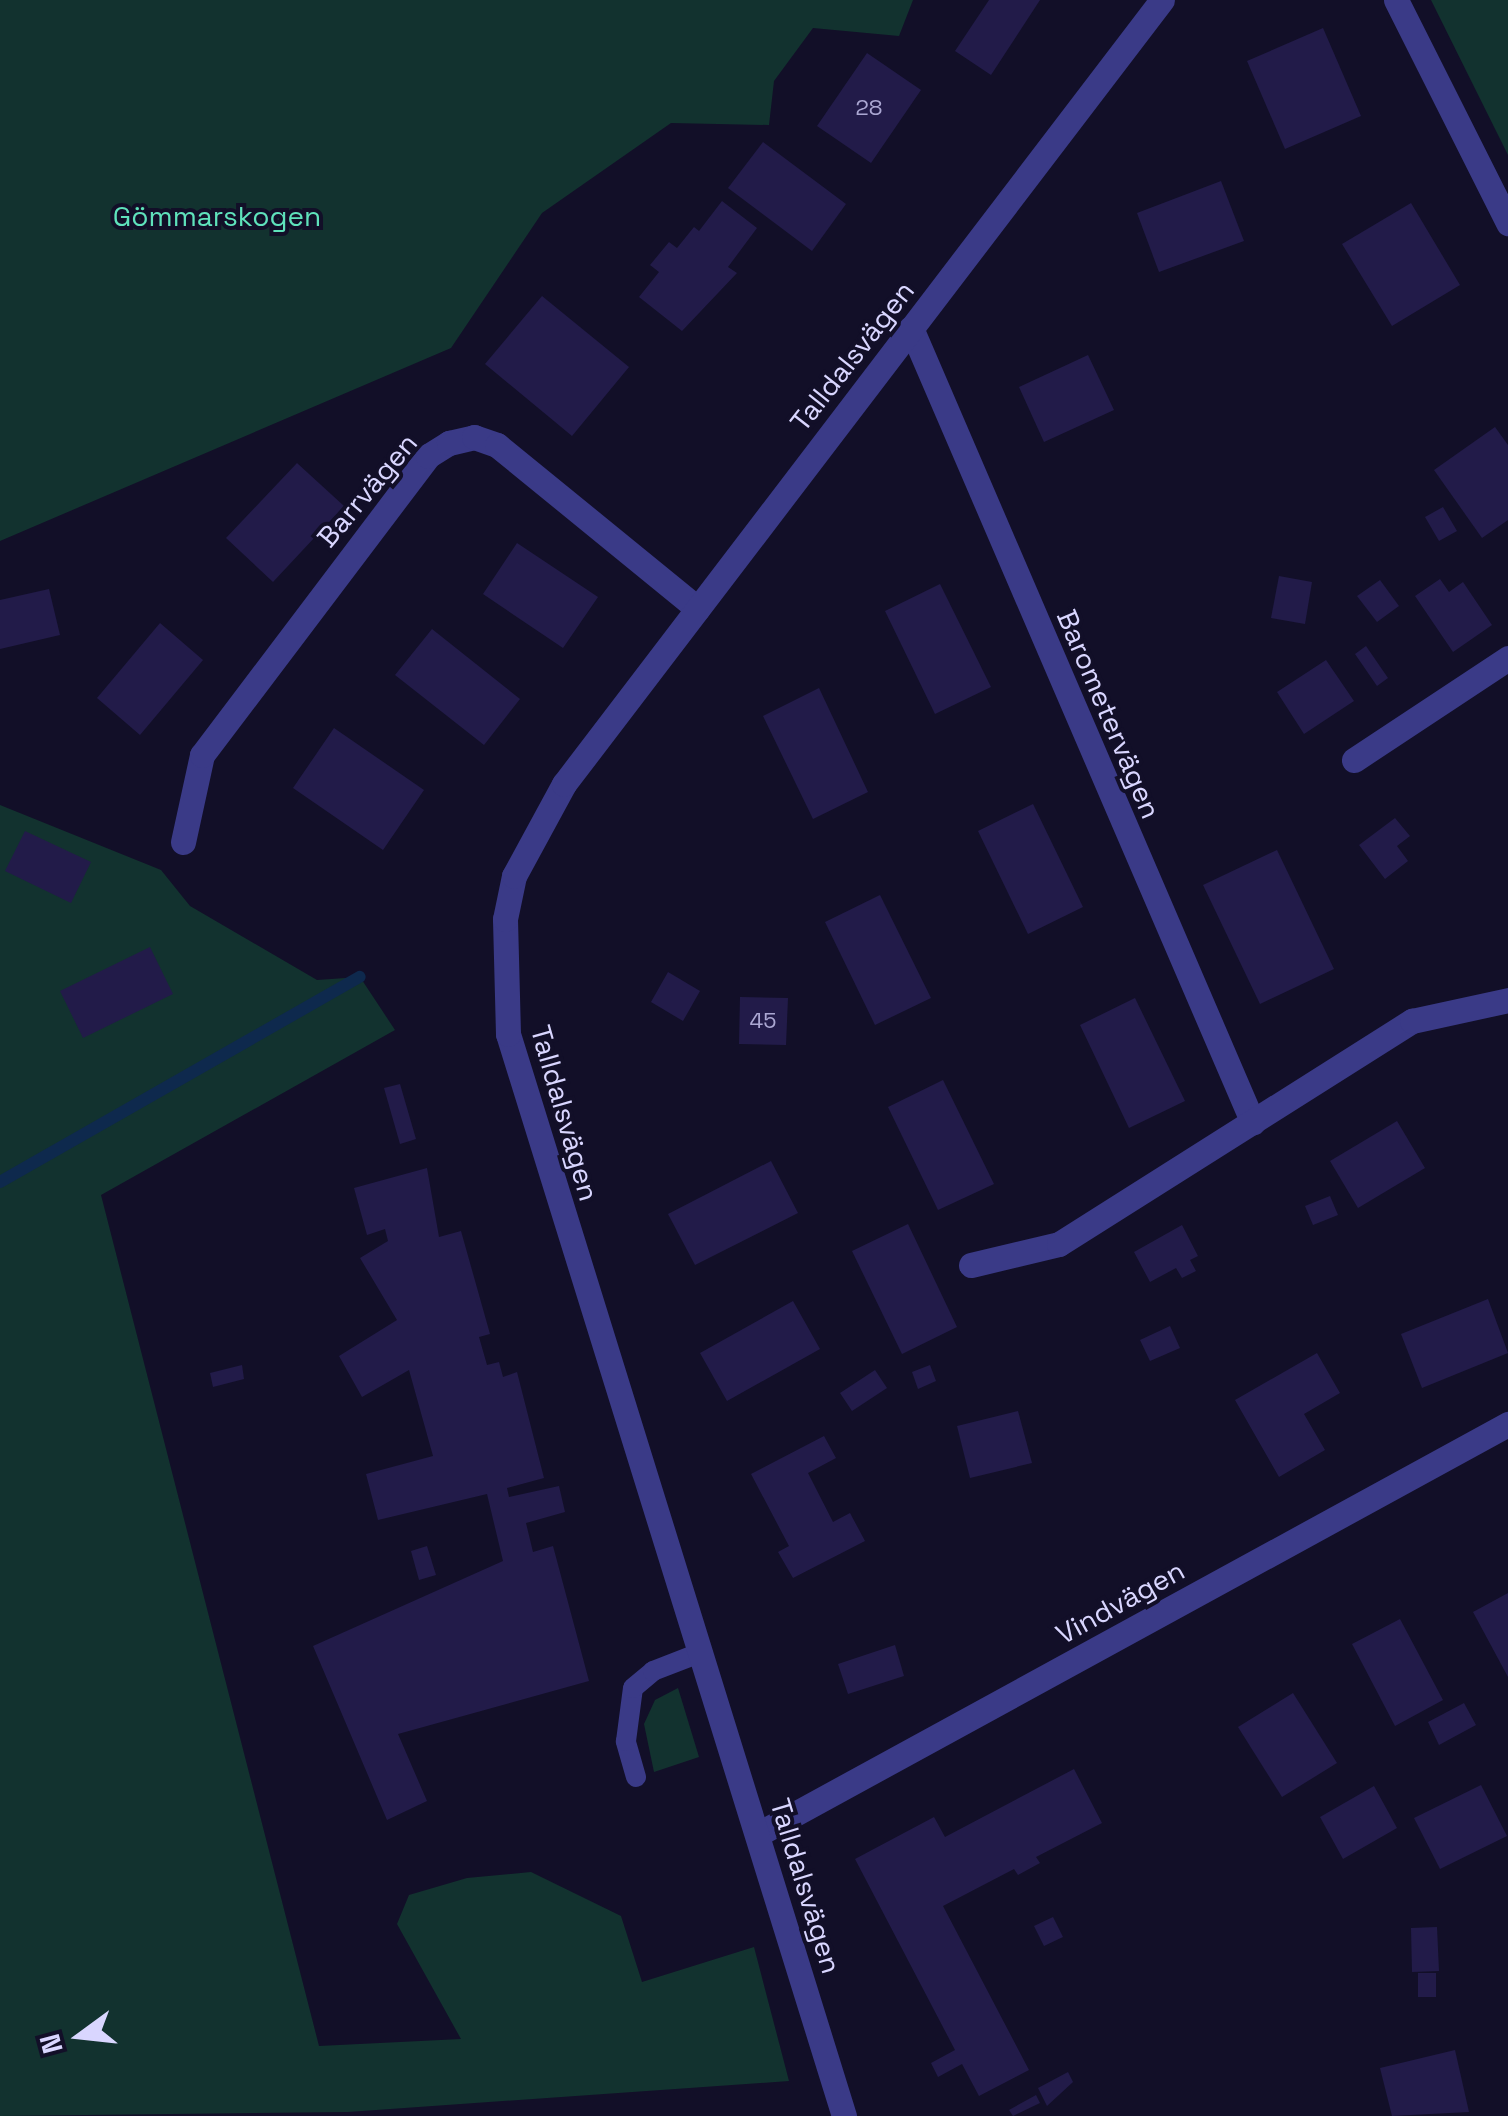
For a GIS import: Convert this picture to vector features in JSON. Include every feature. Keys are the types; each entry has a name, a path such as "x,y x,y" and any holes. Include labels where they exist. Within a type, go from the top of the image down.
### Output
{"street":[{"name":"Talldalsvägen","path":"844,2116 760,1833 508,1034 504,954 514,876 556,799 1162,0"},
{"path":"1396,0 1508,224"},
{"name":"Barometervägen","path":"911,328 1253,1123"},
{"name":"Barrvägen","path":"184,842 202,755 428,456 450,442 474,438 498,444 698,609"},
{"path":"1354,760 1508,658"},
{"path":"971,1265 1060,1244 1412,1021 1508,1000"},
{"name":"Vindvägen","path":"760,1833 1508,1424"}],"lane":[{"path":"636,1777 626,1741 634,1688 654,1670 702,1652"}],"green space":[{"name":"Gömmarskogen","path":"0,0 913,0 899,36 813,28 774,81 769,125 671,123 542,213 451,348 0,541"},
{"path":"1431,0 1508,0 1508,155"},
{"path":"0,805 161,870 190,906 317,980 360,977 395,1030 101,1195 319,2046 461,2039 397,1924 409,1895 467,1878 531,1872 621,1916 642,1982 754,1947 789,2081 348,2112 0,2116"},
{"path":"678,1688 699,1757 654,1772 644,1724 655,1700"}],"building":[{"path":"989,0 1040,0 991,75 955,51"},
{"path":"1323,28 1361,116 1285,149 1247,61"},
{"path":"867,53 921,90 871,163 817,126"},
{"path":"763,142 846,204 812,251 728,188"},
{"path":"1221,181 1244,241 1159,272 1137,213"},
{"path":"722,201 757,228 728,267 737,273 682,331 639,297 659,272 650,265 669,242 677,248 694,227 699,231"},
{"path":"1411,203 1460,285 1392,326 1342,244"},
{"path":"542,296 629,367 572,436 485,364"},
{"path":"1088,355 1114,410 1044,442 1019,387"},
{"path":"1495,427 1508,445 1508,520 1482,538 1434,470"},
{"path":"297,463 344,506 273,582 226,538"},
{"path":"1443,507 1457,531 1439,541 1425,517"},
{"path":"517,543 598,597 563,648 483,594"},
{"path":"1279,576 1312,582 1305,624 1271,618"},
{"path":"1440,579 1449,592 1463,582 1492,625 1453,652 1415,596"},
{"path":"1380,580 1399,606 1377,622 1357,596"},
{"path":"940,584 991,687 935,714 885,611"},
{"path":"49,589 60,635 0,649 0,600"},
{"path":"160,623 203,660 140,735 97,698"},
{"path":"432,629 520,699 484,745 395,675"},
{"path":"1366,646 1388,678 1377,686 1355,654"},
{"path":"1326,660 1354,701 1304,734 1277,692"},
{"path":"819,688 868,792 813,819 763,716"},
{"path":"334,728 424,790 383,850 293,788"},
{"path":"1033,804 1083,907 1028,934 978,831"},
{"path":"1395,818 1410,836 1397,846 1408,861 1385,879 1359,845"},
{"path":"25,831 91,862 71,903 5,871"},
{"path":"1277,850 1334,969 1260,1004 1203,885"},
{"path":"880,895 931,998 875,1025 825,922"},
{"path":"150,947 173,994 83,1038 60,991"},
{"path":"668,972 700,991 683,1021 651,1002"},
{"path":"740,997 788,998 786,1045 739,1044"},
{"path":"1135,998 1185,1101 1129,1128 1080,1025"},
{"path":"943,1080 994,1184 938,1210 888,1107"},
{"path":"400,1084 416,1139 400,1144 384,1088"},
{"path":"1397,1121 1425,1168 1358,1208 1330,1161"},
{"path":"771,1161 798,1213 695,1265 668,1214"},
{"path":"427,1168 439,1237 461,1231 490,1334 479,1337 487,1365 499,1362 503,1377 517,1372 544,1478 507,1488 509,1497 559,1486 565,1512 526,1523 533,1552 553,1546 589,1681 398,1734 427,1801 387,1820 313,1646 503,1561 487,1494 378,1520 366,1474 433,1456 409,1370 362,1397 339,1356 397,1320 360,1258 388,1241 385,1229 367,1235 354,1188"},
{"path":"1330,1196 1338,1215 1313,1225 1305,1206"},
{"path":"908,1224 957,1327 902,1354 852,1251"},
{"path":"1182,1225 1198,1256 1190,1260 1196,1271 1182,1278 1176,1268 1150,1282 1134,1252"},
{"path":"1488,1299 1508,1353 1422,1388 1401,1334"},
{"path":"793,1301 820,1349 727,1401 700,1353"},
{"path":"1170,1326 1180,1348 1150,1361 1140,1340"},
{"path":"1317,1353 1340,1393 1304,1414 1325,1450 1279,1477 1235,1400"},
{"path":"242,1365 244,1379 213,1387 210,1373"},
{"path":"930,1365 936,1381 918,1389 912,1372"},
{"path":"875,1370 887,1388 852,1411 840,1393"},
{"path":"1018,1411 1032,1463 970,1478 957,1426"},
{"path":"824,1436 836,1458 808,1473 833,1522 850,1513 865,1541 793,1578 778,1552 789,1546 751,1474"},
{"path":"427,1546 436,1575 419,1580 411,1551"},
{"path":"1508,1593 1508,1677 1473,1612"},
{"path":"1400,1619 1443,1700 1395,1726 1352,1644"},
{"path":"895,1645 904,1676 848,1694 838,1664"},
{"path":"1293,1693 1337,1763 1282,1797 1238,1727"},
{"path":"1464,1703 1476,1725 1439,1745 1428,1722"},
{"path":"1074,1769 1102,1823 1036,1857 1040,1863 1018,1875 1014,1869 943,1906 1029,2070 979,2096 962,2064 938,2077 931,2063 955,2050 855,1859 934,1817 945,1837"},
{"path":"1481,1785 1507,1836 1440,1869 1414,1818"},
{"path":"1374,1786 1397,1828 1343,1859 1320,1817"},
{"path":"1053,1917 1063,1937 1044,1946 1034,1926"},
{"path":"1437,1927 1439,1971 1412,1972 1411,1928"},
{"path":"1418,1973 1436,1973 1436,1997 1418,1997"},
{"path":"1455,2050 1469,2112 1392,2116 1380,2068"},
{"path":"1068,2072 1073,2082 1047,2106 1038,2088"},
{"path":"1036,2095 1040,2103 1013,2116 1009,2110"}],"waterway":[{"path":"0,1182 360,977"}]}
